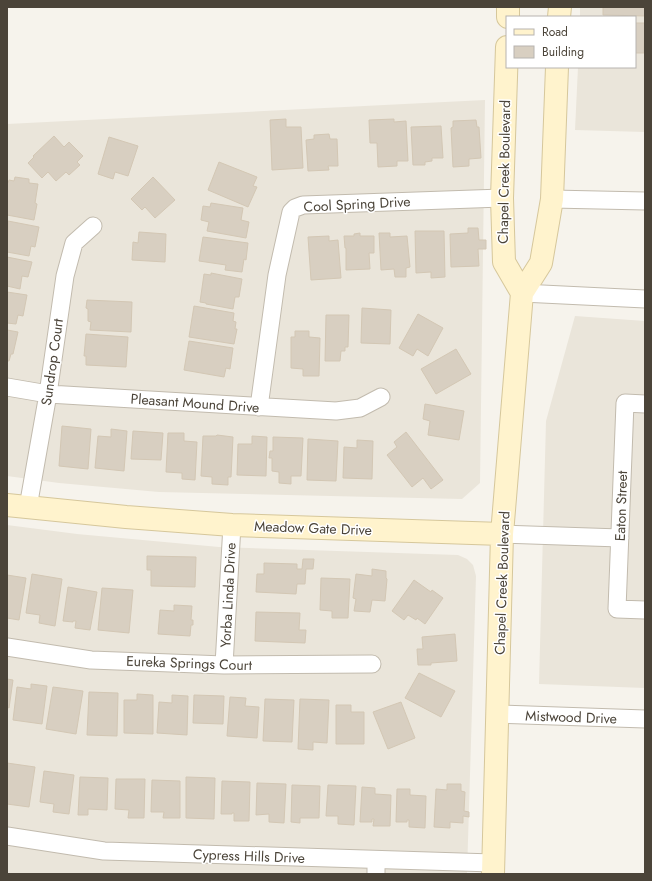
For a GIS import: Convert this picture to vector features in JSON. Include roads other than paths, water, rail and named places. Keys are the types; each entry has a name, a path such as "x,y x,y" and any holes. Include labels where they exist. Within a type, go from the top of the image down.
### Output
{"main road":[{"name":"Chapel Creek Boulevard","path":"506,68 502,198 504,262 522,293"},
{"name":"Chapel Creek Boulevard","path":"493,869 502,534 522,293 541,263 552,199 557,68"},
{"name":"Meadow Gate Drive","path":"17,506 126,517 232,525 502,534"}],"street":[{"name":"Cool Spring Drive","path":"259,407 277,275 291,212 294,208 303,205 502,198"},
{"path":"552,199 645,201"},
{"name":"Sundrop Court","path":"17,506 48,394 65,276 74,243 93,226"},
{"path":"522,293 645,299"},
{"name":"Pleasant Mound Drive","path":"7,387 48,394 336,411 360,408 381,397"},
{"name":"Eaton Street","path":"645,404 625,403 617,609 645,610"},
{"name":"Yorba Linda Drive","path":"224,665 232,525"},
{"name":"Meadow Gate Drive","path":"502,534 620,538"},
{"name":"Eureka Springs Court","path":"7,647 91,660 224,665 372,664"},
{"name":"Mistwood Drive","path":"497,714 645,719"},
{"name":"Cypress Hills Drive","path":"7,836 104,851 376,867 493,869"}]}
